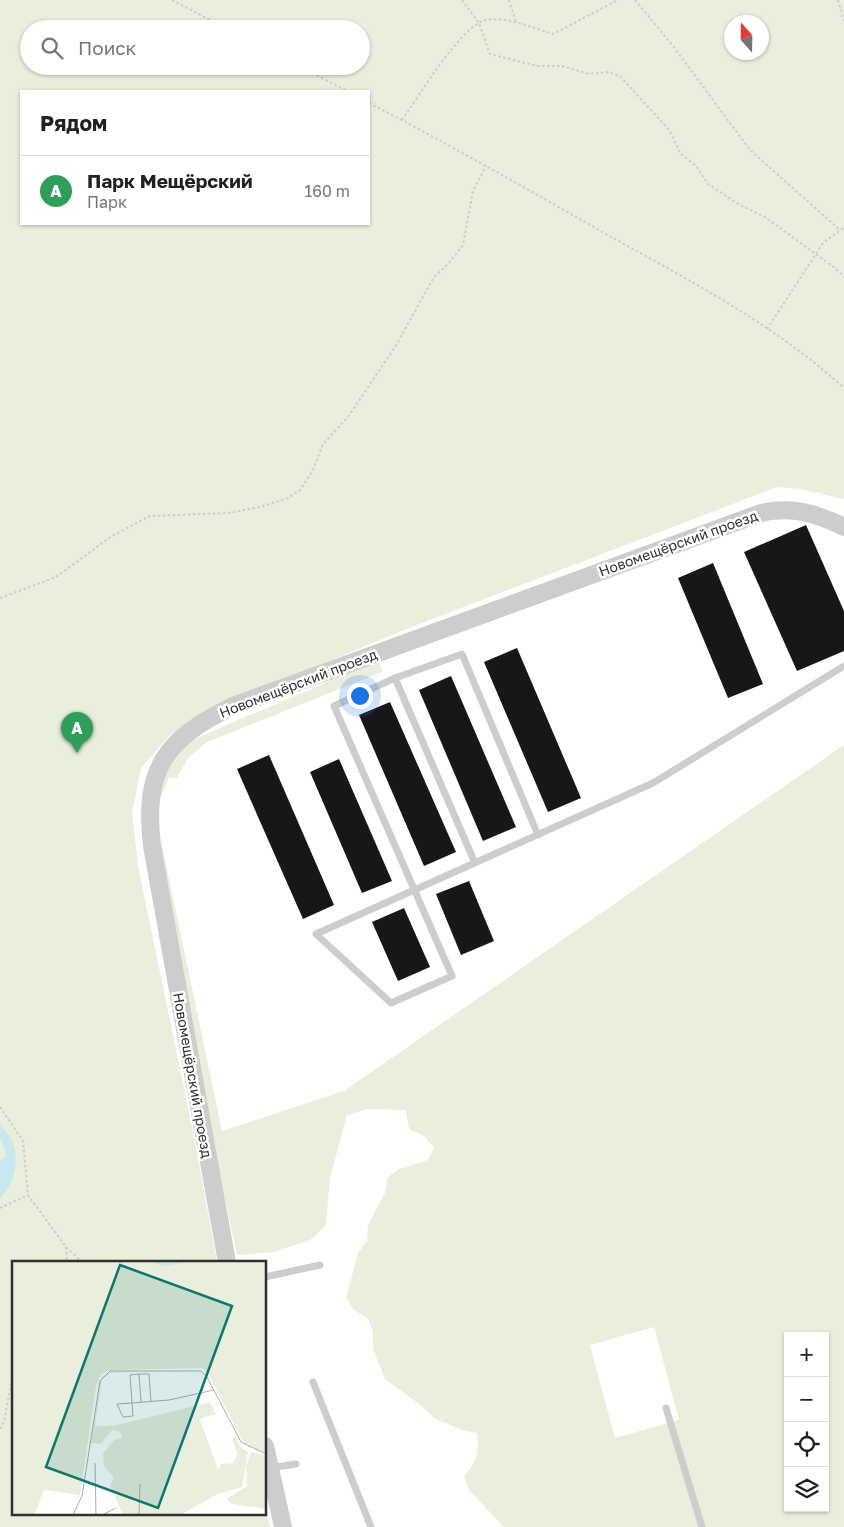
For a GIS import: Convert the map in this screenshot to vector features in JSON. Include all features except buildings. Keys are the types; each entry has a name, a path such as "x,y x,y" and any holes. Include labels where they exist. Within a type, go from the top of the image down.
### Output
{"street":[{"name":"Новомещёрский проезд","path":"227,1261 152,846 148,806 151,788 166,755 191,730 234,706 761,513 796,509 823,517 844,527"},
{"path":"266,1450 283,1527"}],"lane":[{"path":"538,834 462,654 395,678 334,706 413,890 452,976 391,1003 316,934 413,890 653,783 844,666"},
{"path":"395,678 475,863"},
{"path":"266,1277 320,1265"},
{"path":"313,1382 371,1527"},
{"path":"666,1408 702,1527"},
{"path":"270,1468 296,1464"}],"path":[{"path":"172,0 210,20"},
{"path":"462,0 479,23 490,54 537,66 562,66 589,74 608,72 620,76 670,130 680,153 697,167 708,184 740,205 765,216 835,268 844,278"},
{"path":"509,0 516,22"},
{"path":"402,120 464,33 479,23 486,20 516,22 554,34 618,0"},
{"path":"635,0 673,46 750,150 840,230"},
{"path":"838,0 844,22"},
{"path":"316,75 345,90"},
{"path":"370,103 689,280 767,329 844,388"},
{"path":"0,598 56,577 112,536 150,516 228,513 260,507 288,498 300,490 312,472 323,444 348,417 394,348 434,277 450,262 463,245 473,191 486,166"},
{"path":"767,329 823,243 844,227"},
{"path":"0,1106 23,1141 28,1195 66,1247 81,1261"},
{"path":"0,1208 28,1195"},
{"path":"66,1247 67,1261"},
{"path":"0,1429 4,1422 12,1380"}],"green space":[{"path":"0,0 844,0 844,499 800,489 777,487 414,626 223,705 168,737 141,768 132,813 138,866 194,1136 217,1261 12,1261 12,1514 266,1514 266,1509 270,1527 0,1527"},
{"path":"379,660 382,672 207,742 188,758 177,778 169,778 158,804 159,831 222,1131 344,1091 844,745 844,1527 504,1527 469,1490 464,1476 475,1461 478,1446 477,1433 462,1430 434,1418 423,1407 385,1379 373,1349 373,1332 368,1318 354,1310 346,1298 358,1253 367,1241 368,1225 385,1193 387,1178 399,1169 428,1160 434,1147 423,1135 409,1129 406,1110 367,1109 347,1115 330,1178 326,1225 310,1240 274,1252 237,1255 212,1138 155,835 159,779 180,749 199,737","holes":["654,1327 679,1420 615,1438 590,1345"]}],"water":[{"path":"0,1125 11,1139 15,1148 16,1164 9,1187 0,1199 0,1162 7,1155 0,1137"}],"place":[{"name":"Парк Мещёрский","path":"77,753"}]}
